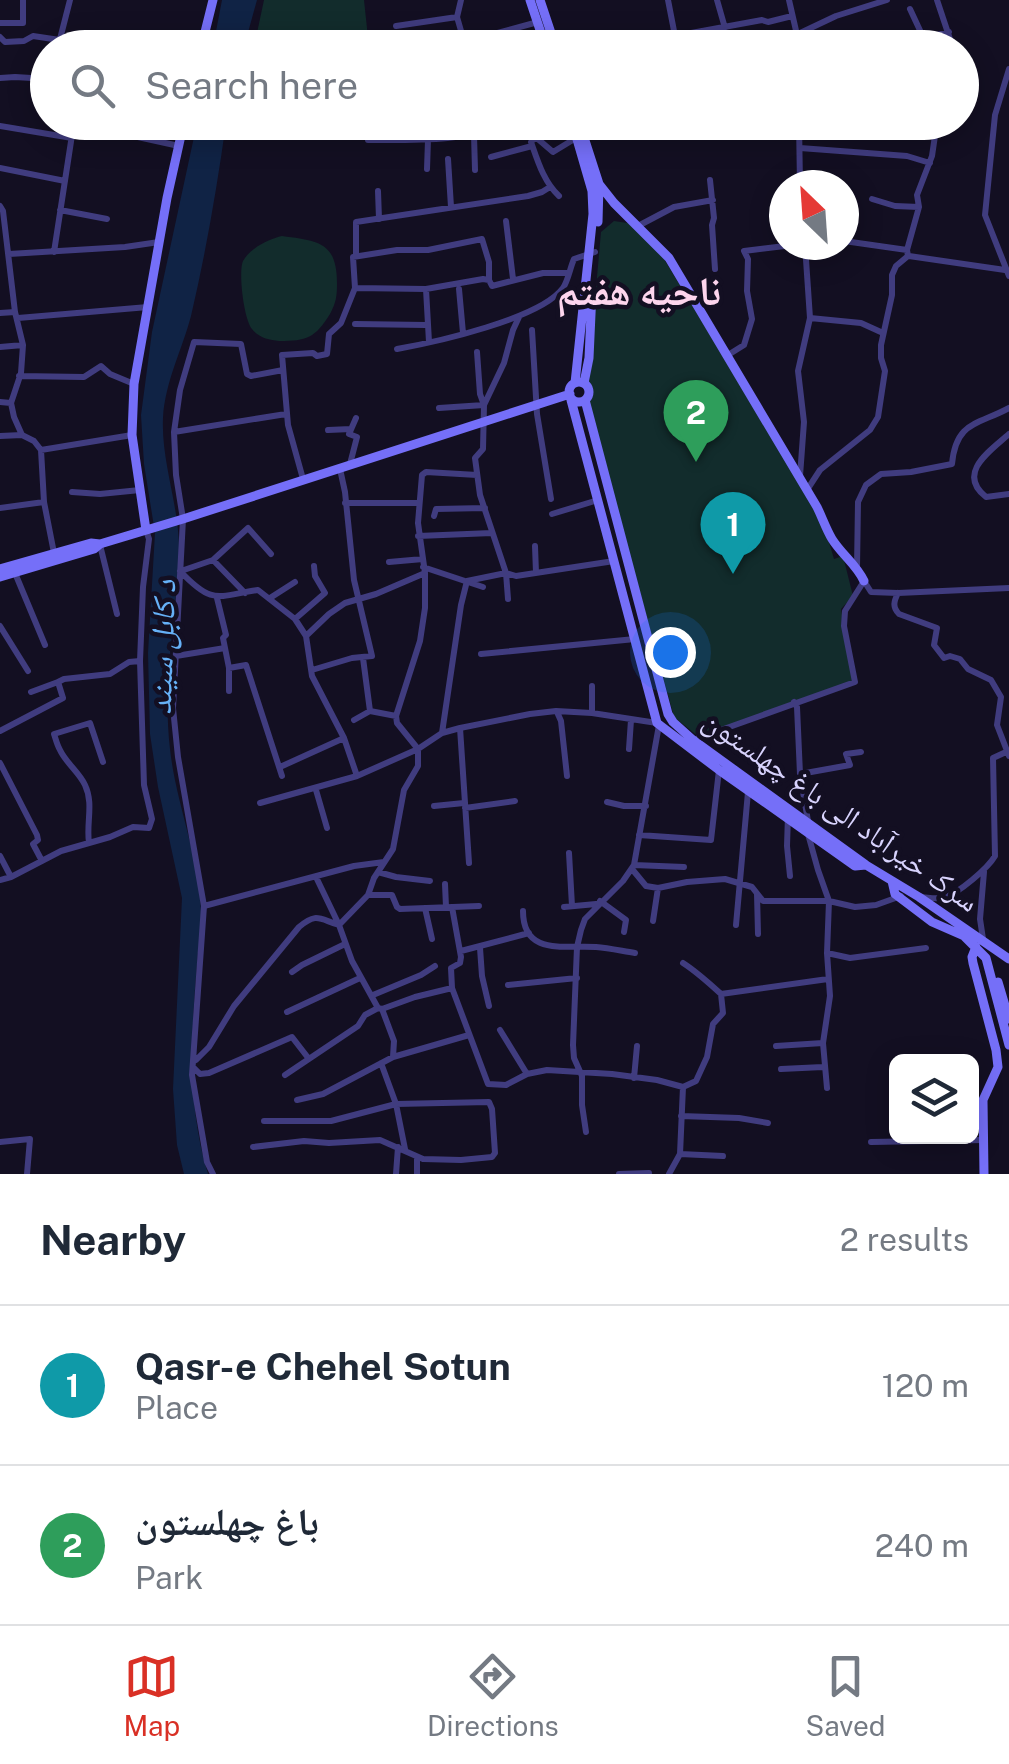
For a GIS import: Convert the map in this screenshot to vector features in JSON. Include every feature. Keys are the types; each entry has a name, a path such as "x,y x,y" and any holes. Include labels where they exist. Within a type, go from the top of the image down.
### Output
{"main road":[{"path":"206,30 213,0"},
{"path":"530,0 540,30"},
{"path":"540,0 550,30"},
{"path":"150,529 132,435 134,384 180,140"},
{"path":"581,140 592,191 593,253"},
{"path":"582,140 599,184 600,204 579,383 570,388 571,397 658,724 719,770 788,813"},
{"path":"599,184 669,258 817,507 830,536 864,581"},
{"path":"600,204 614,203"},
{"name":"سرک خیرآباد الی باغ چهلستون","path":"579,383 589,391 585,400 666,708 673,722 788,813 915,894 980,944 1009,959"},
{"path":"0,573 94,549 538,404 571,397 585,400"},
{"path":"0,573 91,542 100,544"},
{"path":"892,881 895,894 932,922 980,944 990,956 1009,1020"},
{"path":"980,944 1009,1044"},
{"path":"980,944 972,957 973,964 998,1067 983,1100 984,1174"}],"street":[{"path":"0,23 23,23 23,0"},
{"path":"62,30 70,0"},
{"path":"460,30 457,17 461,0"},
{"path":"668,0 673,30"},
{"path":"717,0 725,28"},
{"path":"789,0 797,30"},
{"path":"806,30 888,0"},
{"path":"937,0 949,30"},
{"path":"910,9 920,30"},
{"path":"712,30 792,16"},
{"path":"396,26 457,17"},
{"path":"513,30 538,22"},
{"path":"0,37 4,42 30,38"},
{"path":"1008,273 985,215 995,116 1009,69"},
{"path":"0,78 30,77"},
{"path":"1,128 30,132"},
{"path":"54,252 72,140"},
{"path":"152,140 179,146"},
{"path":"368,140 428,140 428,169"},
{"path":"474,140 475,170"},
{"path":"491,157 534,142 553,152 566,140"},
{"path":"798,170 799,140"},
{"path":"807,490 820,470 870,430 878,418 886,370 881,358 883,333 892,296 892,276 908,254 919,207 917,195 934,140"},
{"path":"534,142 550,187 559,196"},
{"path":"800,148 906,156 930,162"},
{"path":"448,158 450,207"},
{"path":"0,168 64,181"},
{"path":"710,180 715,269"},
{"path":"303,479 286,414 282,356 327,354 329,334 341,323 354,288 355,222 528,196 550,187"},
{"path":"378,191 379,219"},
{"path":"872,199 895,206 919,207"},
{"path":"638,226 674,207 713,200"},
{"path":"0,206 23,345 20,376 11,403 22,436"},
{"path":"60,210 108,219"},
{"path":"506,221 513,280"},
{"path":"356,256 428,250 482,239 492,286 543,274 568,274"},
{"path":"9,254 159,242"},
{"path":"859,244 1008,273"},
{"path":"728,355 744,345 752,318 747,292 748,258 744,251 769,248"},
{"path":"397,349 537,310 564,287 574,259 593,253"},
{"path":"800,479 804,422 798,371 810,318 806,260"},
{"path":"354,288 426,289 489,280"},
{"path":"426,289 429,342"},
{"path":"459,289 462,332"},
{"path":"0,313 148,307"},
{"path":"508,599 506,573 480,495 475,458 484,448 484,405 504,363 519,317"},
{"path":"810,318 861,323 883,333"},
{"path":"355,324 426,324"},
{"path":"532,330 537,414 551,499"},
{"path":"213,1174 207,1162 192,1075 204,906 178,757 174,708 181,520 174,432 180,390 194,342 241,344 247,374 251,376 284,370"},
{"path":"0,347 23,345"},
{"path":"477,352 484,405"},
{"path":"20,376 84,378 100,366 134,384"},
{"path":"0,402 11,403"},
{"path":"439,408 484,405"},
{"path":"857,568 858,502 866,485 881,474 952,464 956,442 966,427 1009,408"},
{"path":"174,432 286,414"},
{"path":"312,670 372,656 358,600 345,502 345,466 357,437 349,435 356,418"},
{"path":"328,430 351,429"},
{"path":"1009,434 982,458 974,472 980,494 1009,494"},
{"path":"41,450 132,435"},
{"path":"0,436 22,436 41,450 44,502 54,553"},
{"path":"339,924 368,895 395,840 404,790 418,766 418,748 396,716 420,641 425,608 424,566 418,536 423,473 477,475"},
{"path":"72,492 140,490"},
{"path":"552,514 598,500"},
{"path":"0,508 44,502"},
{"path":"345,502 419,503"},
{"path":"434,516 436,508 486,508"},
{"path":"180,572 213,560 248,528 270,554"},
{"path":"0,880 61,851 133,828 150,828 152,819 144,785 140,661 150,529"},
{"path":"418,536 492,533"},
{"path":"100,544 117,614"},
{"path":"535,546 536,573"},
{"path":"213,560 245,593"},
{"path":"467,581 614,561"},
{"path":"389,562 424,566 483,587"},
{"path":"294,619 325,593 314,566"},
{"path":"306,636 338,608 424,566"},
{"path":"15,572 44,645"},
{"path":"180,572 216,598 256,589 294,619 306,636 312,670 357,776"},
{"path":"442,732 467,581"},
{"path":"693,740 856,682 844,626 845,610 864,581 871,592 1009,588"},
{"path":"270,598 295,582"},
{"path":"633,867 646,886 724,880 752,887 763,901 829,900 855,907 915,894 944,898 984,871 995,856 993,758 1008,754 998,725 1001,697 992,680 968,669 960,659 944,658 934,644 938,628 895,610 898,593"},
{"path":"216,598 226,636 223,638 229,691"},
{"path":"0,626 28,672"},
{"path":"481,654 635,639"},
{"path":"176,656 225,648"},
{"path":"363,658 370,711"},
{"path":"31,692 64,679 110,674 128,662 140,661"},
{"path":"228,668 246,665 282,776"},
{"path":"0,731 63,698 58,682"},
{"path":"592,686 592,713"},
{"path":"794,702 798,707 800,774 808,827 829,900 830,996 823,1043 826,1088"},
{"path":"354,720 370,711 396,716"},
{"path":"556,711 561,721 567,776"},
{"path":"260,803 357,776 418,748 442,732 530,714 592,713 658,724 633,867 586,919 577,947 573,1045 586,1132"},
{"path":"629,749 631,720"},
{"path":"89,844 90,807 85,784 60,750 54,734 90,723 102,762"},
{"path":"460,728 469,863"},
{"path":"280,767 344,738"},
{"path":"800,774 850,765 846,754 860,752"},
{"path":"0,763 38,835 34,844 42,860"},
{"path":"639,835 711,840 719,770"},
{"path":"316,790 327,828"},
{"path":"736,925 749,790"},
{"path":"434,806 515,802"},
{"path":"607,802 646,806"},
{"path":"788,813 790,876"},
{"path":"569,852 568,906 599,903 626,920 624,932"},
{"path":"0,856 11,878"},
{"path":"204,906 354,866 384,862"},
{"path":"633,867 684,868"},
{"path":"980,944 984,871"},
{"path":"378,872 430,881"},
{"path":"316,877 360,978 380,1008 394,1041 393,1057"},
{"path":"445,884 461,951 460,963 451,968 452,988 488,1084 506,1084 547,1070 612,1074 683,1087 696,1081 706,1057 713,1024 722,1013 721,994"},
{"path":"653,921 658,888"},
{"path":"757,893 758,934"},
{"path":"368,895 392,895 400,909 479,906"},
{"path":"426,908 432,939"},
{"path":"524,911 523,923 536,943 635,952"},
{"path":"608,923 616,913"},
{"path":"194,1064 210,1047 234,1006 299,927 310,918 322,917 339,924"},
{"path":"461,951 529,933"},
{"path":"292,972 345,944"},
{"path":"480,948 489,1006"},
{"path":"827,953 850,958 926,948"},
{"path":"682,964 721,994 828,979"},
{"path":"372,995 422,975 434,966"},
{"path":"286,1012 360,978"},
{"path":"508,985 577,978"},
{"path":"285,1075 358,1026 365,1015 452,988"},
{"path":"500,1030 527,1074"},
{"path":"298,1100 322,1094 393,1057 469,1035"},
{"path":"194,1064 200,1074 209,1074 292,1036 308,1059"},
{"path":"776,1046 823,1043"},
{"path":"634,1078 637,1046"},
{"path":"382,1064 396,1104 401,1148 396,1174"},
{"path":"781,1069 824,1066"},
{"path":"669,1174 680,1154 683,1087"},
{"path":"253,1147 304,1141 380,1140 417,1157 461,1160 492,1157 495,1153 489,1102 396,1104 331,1121 264,1121"},
{"path":"681,1116 768,1123"},
{"path":"0,1142 30,1139 26,1174"},
{"path":"871,1142 984,1140"},
{"path":"680,1154 723,1156"},
{"path":"416,1174 417,1157"},
{"path":"618,1174 650,1174"}],"green space":[{"path":"264,0 364,0 367,30 258,30"},
{"path":"614,221 634,224 658,249 823,522 834,559 843,556 853,596 841,609 854,681 699,737 674,717 588,401 601,232"},
{"path":"282,236 316,242 329,252 336,270 336,296 330,314 315,333 297,340 275,341 258,335 249,324 241,275 243,261 250,252"}],"water":[{"path":"222,0 257,0 249,30 216,30"},
{"name":"د کابل سيند","path":"193,140 223,140 196,292 163,418 179,553 168,723 173,769 196,870 201,911 192,1070 208,1174 184,1174 177,1145 173,1089 182,898 150,734 148,653 155,533 141,415 152,332"}],"place":[{"name":"باغ چهلستون","path":"696,462"},
{"name":"Qasr-e Chehel Sotun","path":"733,574"}],"district":[{"name":"ناحیه هفتم","path":"639,291"}]}
